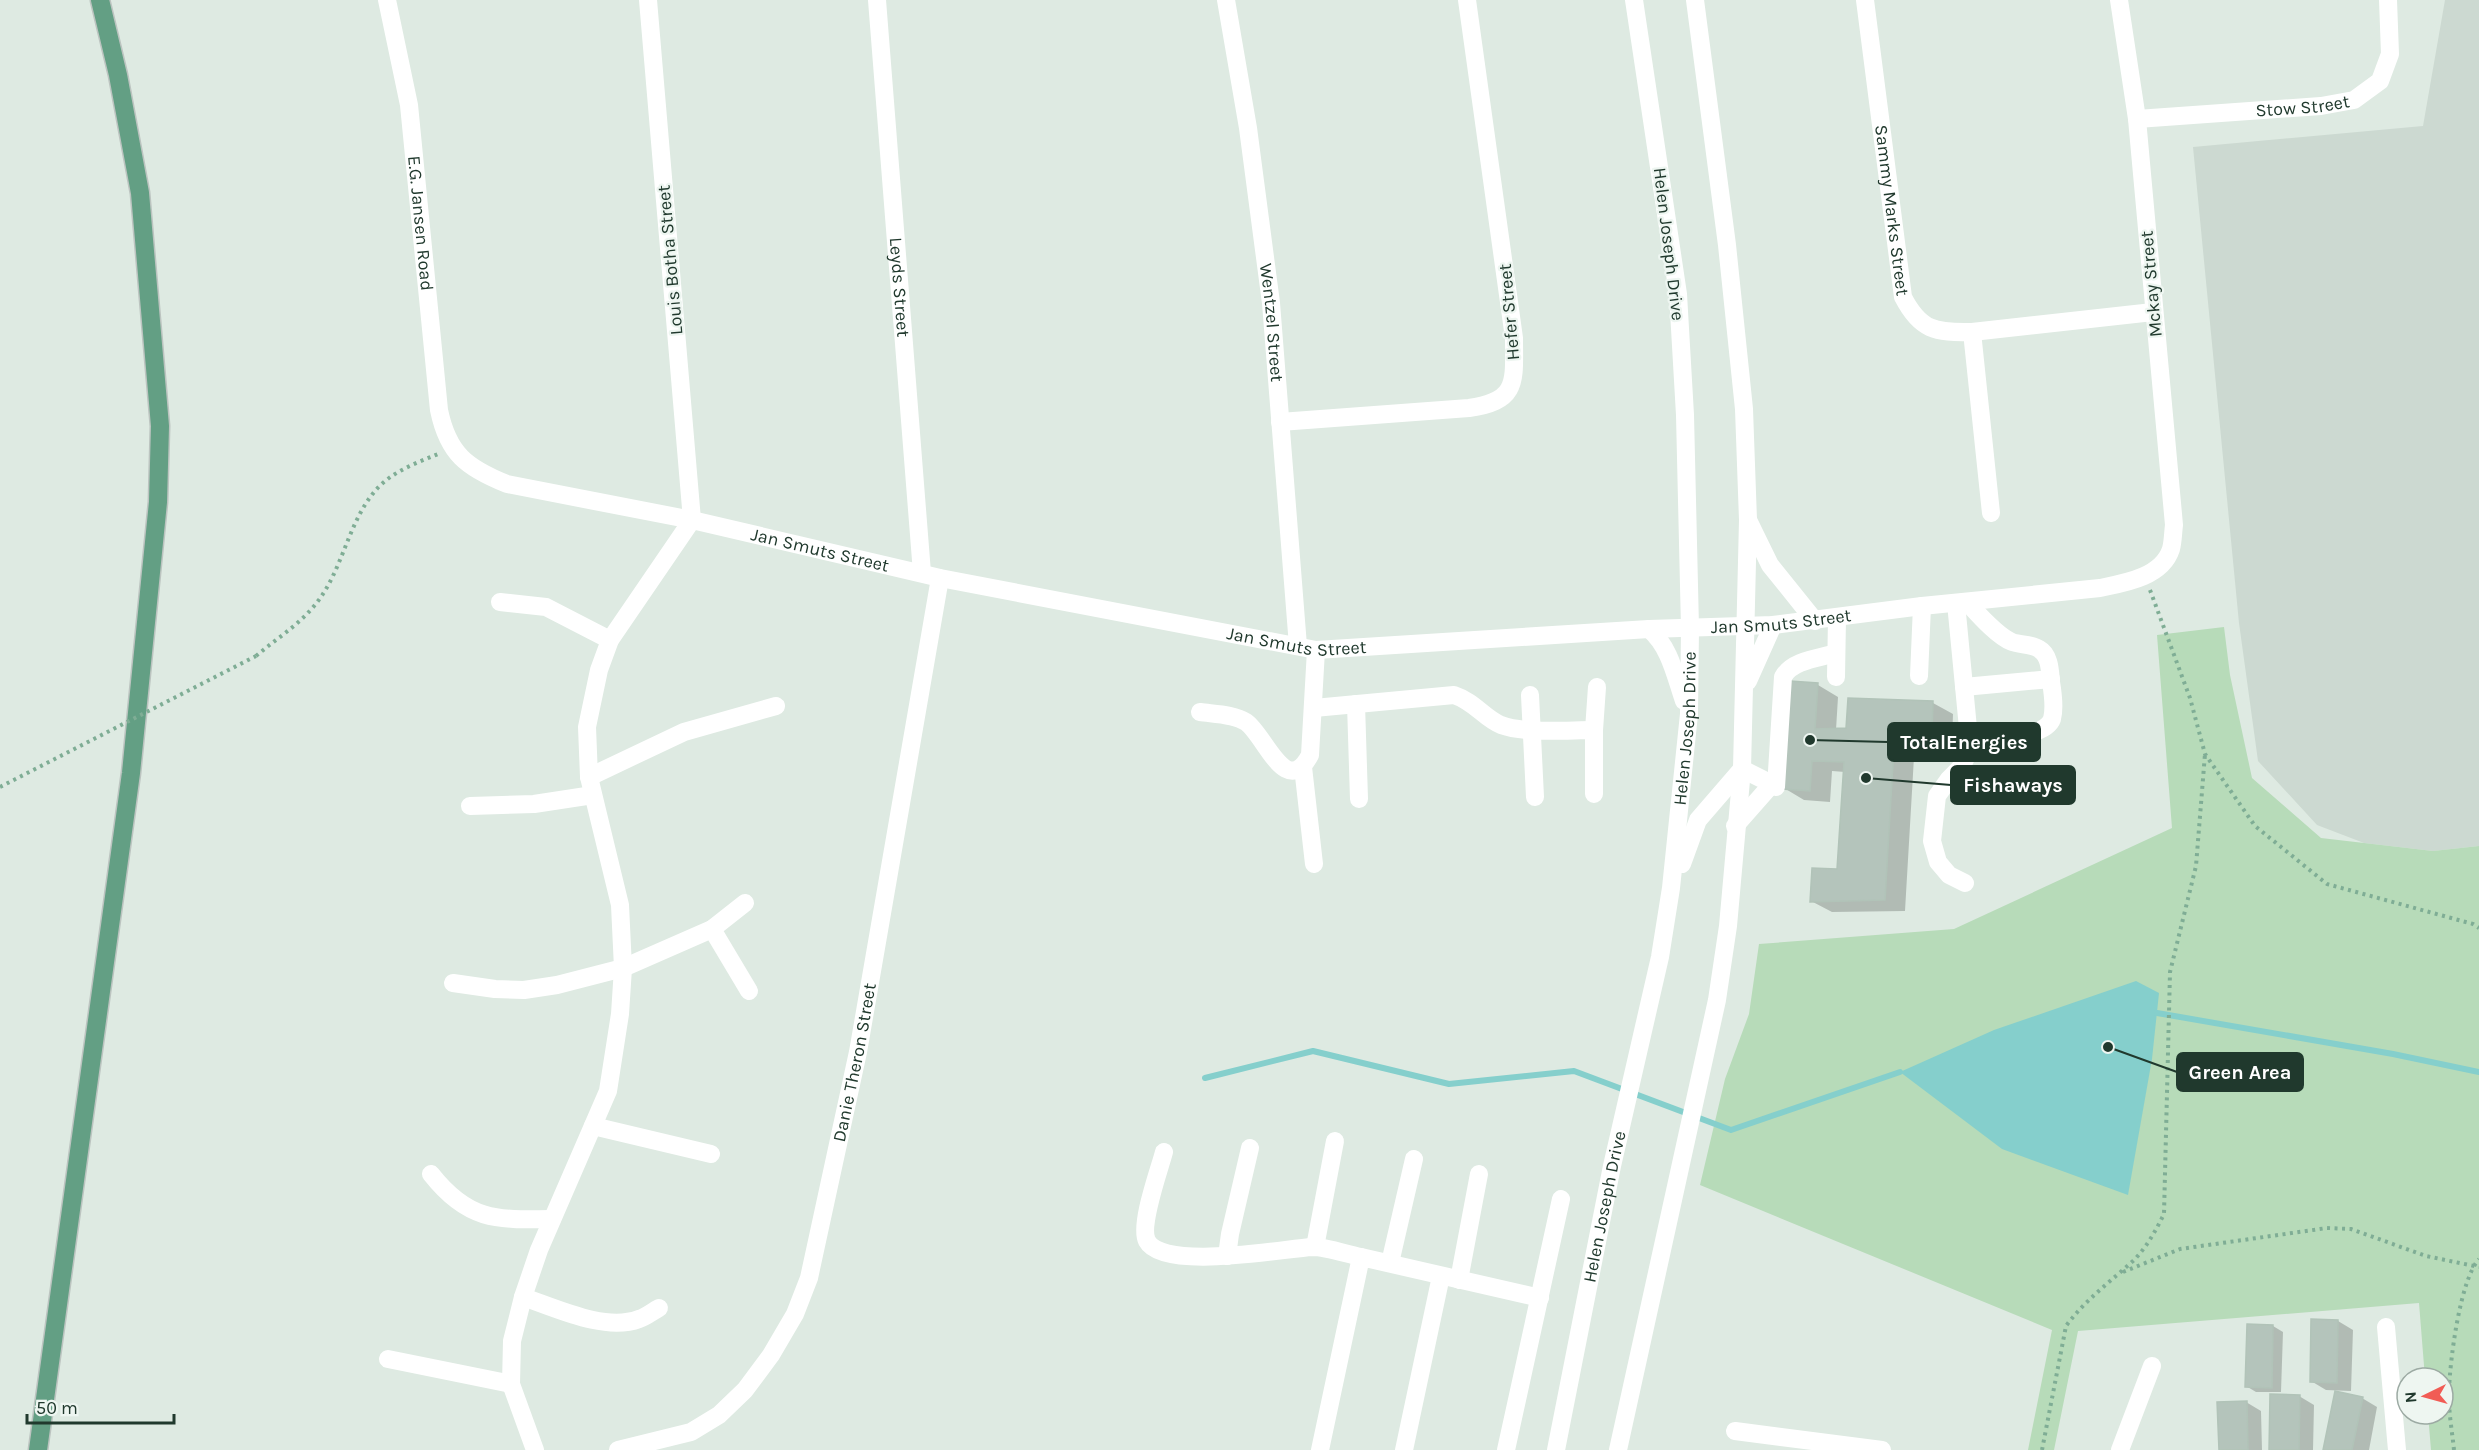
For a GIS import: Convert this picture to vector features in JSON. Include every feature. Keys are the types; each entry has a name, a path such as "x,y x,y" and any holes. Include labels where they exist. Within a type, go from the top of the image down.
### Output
{"main road":[{"path":"38,1450 130,773 158,502 160,426 140,193 118,75 100,0"}],"street":[{"name":"E.G. Jansen Road","path":"387,0 410,105 439,410 444,432 452,447"},
{"name":"Louis Botha Street","path":"648,0 693,520"},
{"name":"Leyds Street","path":"877,0 922,573"},
{"name":"Wentzel Street","path":"1226,0 1248,128 1269,291 1298,646"},
{"name":"Hefer Street","path":"1280,422 1469,408 1490,405 1507,395 1514,375 1514,338 1467,0"},
{"name":"Helen Joseph Drive","path":"1556,1450 1612,1167 1660,957 1671,888 1689,714 1690,628 1685,415 1678,294 1634,0"},
{"path":"1618,1450 1717,1000 1728,926 1735,826 1742,769 1748,520 1743,397 1727,245 1695,0"},
{"name":"Sammy Marks Street","path":"1865,0 1903,297 1913,317 1932,328 1951,332 1972,332 2153,312"},
{"name":"Mckay Street","path":"2119,0 2137,119 2174,525 2171,549 2161,565"},
{"name":"Stow Street","path":"2137,119 2321,106 2354,100 2380,81 2390,54 2388,0"},
{"path":"1972,332 1991,513"},
{"name":"Jan Smuts Street","path":"452,447 465,462 482,474 507,484 693,520 940,578 1316,650 1650,629 1746,627 1815,621 1922,606 2100,588 2124,584 2145,576 2161,565"},
{"path":"535,1450 511,1384 512,1341 523,1297 552,1219 608,1091 620,1014 622,968 620,906 591,786 587,727 599,670 610,640 693,520"},
{"path":"1748,520 1770,565 1815,621"},
{"name":"Danie Theron Street","path":"618,1450 691,1432 719,1415 745,1390 771,1355 795,1314 809,1278 858,1052 940,578"},
{"path":"500,602 546,607 610,640"},
{"path":"1962,603 2012,642 2039,648 2048,660 2053,700 2052,720 2045,729 2034,733 1970,739"},
{"path":"1962,603 1964,687 1970,749 1962,766 1937,796 1932,841 1938,862 1949,875 1965,883"},
{"path":"1919,676 1922,606"},
{"path":"1836,677 1837,618"},
{"path":"1745,687 1773,625"},
{"path":"1650,629 1658,636 1668,654 1689,714"},
{"path":"1200,712 1238,718 1247,722 1278,764 1288,770 1297,771 1310,755 1316,650"},
{"path":"1776,787 1783,677 1786,671 1793,667 1836,653"},
{"path":"1964,687 2050,679"},
{"path":"1594,794 1597,687"},
{"path":"1314,708 1454,695 1465,699 1502,725 1530,729 1594,730"},
{"path":"1530,695 1535,797"},
{"path":"1356,704 1359,799"},
{"path":"470,806 534,804 591,786 684,732 776,706"},
{"path":"1303,766 1314,864"},
{"path":"1735,826 1772,784 1742,769"},
{"path":"1671,888 1698,820 1742,769"},
{"path":"453,983 495,989 524,990 556,985 622,968 712,929 745,903"},
{"path":"712,929 749,991"},
{"path":"593,1126 711,1154"},
{"path":"1315,1247 1335,1141"},
{"path":"1227,1256 1250,1148"},
{"path":"1164,1152 1147,1216 1147,1240 1153,1248 1162,1252 1181,1256 1227,1256 1315,1247 1540,1298"},
{"path":"1390,1263 1414,1159"},
{"path":"431,1174 461,1205 482,1214 512,1220 552,1219"},
{"path":"1404,1450 1479,1174"},
{"path":"1506,1450 1561,1199"},
{"path":"1320,1450 1361,1257"},
{"path":"523,1297 597,1321 621,1324 639,1319 659,1308"},
{"path":"2386,1327 2397,1450"},
{"path":"388,1359 511,1384"},
{"path":"2120,1450 2152,1366"},
{"path":"1735,1431 1882,1450"}],"path":[{"path":"0,787 256,656 292,629 318,602 341,560 357,519 375,490 402,470 452,447"},
{"path":"2042,1450 2066,1326 2077,1311 2135,1259 2164,1214 2170,972 2196,866 2205,754 2190,698 2145,576"},
{"path":"2205,754 2255,826 2327,884 2473,924 2479,928"},
{"path":"2118,1274 2180,1249 2327,1228 2351,1229 2426,1256 2479,1267"},
{"path":"2454,1450 2449,1390 2456,1323 2472,1267 2479,1259"}],"shaded area":[{"path":"2445,0 2479,0 2479,846 2433,851 2364,843 2317,825 2258,761 2239,623 2193,147 2423,126"}],"green space":[{"path":"2224,627 2230,675 2252,778 2321,838 2433,851 2479,846 2479,1450 2431,1450 2429,1426 2455,1426 2455,1366 2424,1366 2419,1303 2078,1331 2054,1450 2028,1450 2052,1330 1700,1185 1725,1079 1749,1014 1759,944 1954,929 2172,828 2157,635"}],"water":[{"path":"2136,981 2159,993 2152,1059 2128,1195 2002,1149 1900,1072 1994,1030"}],"building":[{"path":"1790,681 1818,683 1815,729 1846,728 1848,698 1933,701 1932,732 1895,729 1885,900 1810,902 1812,868 1837,869 1844,762 1812,761 1810,791 1782,789"},
{"path":"2311,1319 2338,1320 2337,1383 2310,1382"},
{"path":"2247,1324 2273,1325 2272,1388 2245,1387"},
{"path":"2335,1391 2363,1397 2352,1450 2323,1450"},
{"path":"2270,1394 2300,1395 2299,1450 2269,1450"},
{"path":"2247,1401 2248,1450 2219,1450 2217,1402"}],"waterway":[{"path":"2157,1013 2393,1054 2479,1072"},
{"path":"1205,1078 1313,1051 1449,1084 1574,1071 1731,1130 1900,1072"}],"place":[{"name":"TotalEnergies","path":"1810,740"},
{"name":"Fishaways","path":"1866,778"},
{"name":"Green Area","path":"2108,1047"}]}
